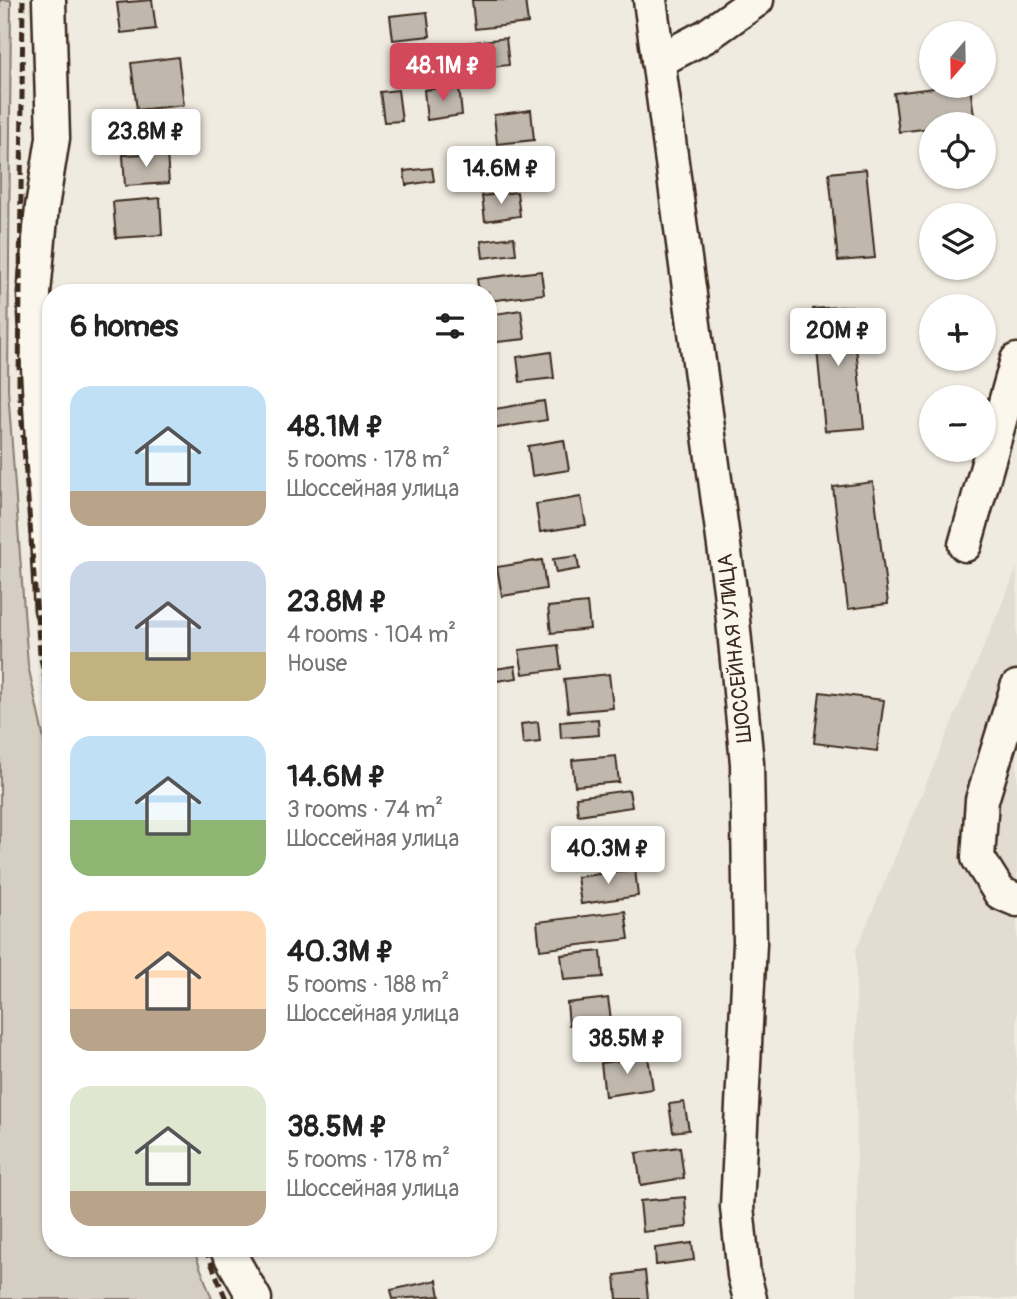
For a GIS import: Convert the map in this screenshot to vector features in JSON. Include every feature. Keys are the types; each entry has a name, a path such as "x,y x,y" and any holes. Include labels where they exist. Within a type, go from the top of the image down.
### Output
{"street":[{"path":"42,442 34,293 53,138 49,0"},
{"name":"ШОССЕЙНАЯ УЛИЦА","path":"650,0 730,590 747,764 750,943 737,1207 744,1275 750,1299"},
{"path":"658,61 706,36 757,0"},
{"path":"965,545 1017,360"},
{"path":"1017,687 982,800 978,858 1000,893 1017,900"},
{"path":"231,1257 255,1299"}],"shaded area":[{"path":"0,0 11,0 8,389 28,665 42,731 42,1257 196,1257 212,1299 0,1299"},
{"path":"1017,568 1017,1299 857,1299 856,950"}],"building":[{"path":"152,0 156,29 121,33 117,3"},
{"path":"472,0 525,0 528,23 475,29"},
{"path":"427,12 430,36 393,40 390,16"},
{"path":"506,38 509,65 468,70 465,43"},
{"path":"178,57 184,105 137,110 131,63"},
{"path":"436,61 438,77 409,80 407,64"},
{"path":"459,86 462,115 427,120 424,90"},
{"path":"398,90 402,121 384,122 380,92"},
{"path":"919,90 919,98 972,98 974,112 919,112 919,130 899,132 894,93"},
{"path":"531,110 534,140 497,144 494,115"},
{"path":"167,153 169,183 125,186 123,155"},
{"path":"493,153 496,173 453,178 450,158"},
{"path":"432,168 434,181 406,185 404,171"},
{"path":"866,169 875,258 838,261 829,173"},
{"path":"517,192 520,216 485,221 482,196"},
{"path":"160,198 162,235 116,238 113,202"},
{"path":"514,237 516,254 483,258 481,241"},
{"path":"541,271 544,294 497,300 497,284 478,284 477,279"},
{"path":"852,306 864,428 825,431 813,309"},
{"path":"521,310 525,339 497,342 497,314"},
{"path":"551,352 554,378 520,382 517,357"},
{"path":"544,401 547,420 497,428 497,409"},
{"path":"564,440 569,470 532,476 528,446"},
{"path":"873,482 888,604 848,609 833,487"},
{"path":"581,497 586,525 540,532 536,504"},
{"path":"577,556 579,569 556,573 553,559"},
{"path":"542,560 546,589 502,596 497,567"},
{"path":"587,603 590,629 551,633 548,607"},
{"path":"558,645 561,669 523,674 519,650"},
{"path":"515,666 517,678 497,681 497,669"},
{"path":"609,674 613,708 568,712 564,679"},
{"path":"820,692 884,700 877,751 814,743"},
{"path":"598,719 599,735 561,738 560,722"},
{"path":"538,722 540,742 523,744 521,724"},
{"path":"616,756 619,782 575,786 572,760"},
{"path":"629,790 632,807 578,815 576,797"},
{"path":"623,837 625,854 592,858 590,841"},
{"path":"635,869 638,896 581,904 577,877"},
{"path":"625,911 629,939 540,950 537,922"},
{"path":"601,951 603,977 564,980 561,955"},
{"path":"608,998 611,1020 569,1025 567,1003"},
{"path":"648,1057 653,1089 605,1096 601,1063"},
{"path":"684,1102 689,1130 673,1132 669,1104"},
{"path":"680,1147 684,1178 641,1185 636,1153"},
{"path":"685,1197 687,1227 643,1232 640,1201"},
{"path":"692,1243 694,1260 656,1265 655,1248"},
{"path":"645,1271 648,1299 617,1299 615,1275"},
{"path":"437,1280 440,1296 393,1299 391,1290"}],"railway":[{"path":"23,0 19,383 42,664"},
{"path":"209,1257 226,1299"}]}
